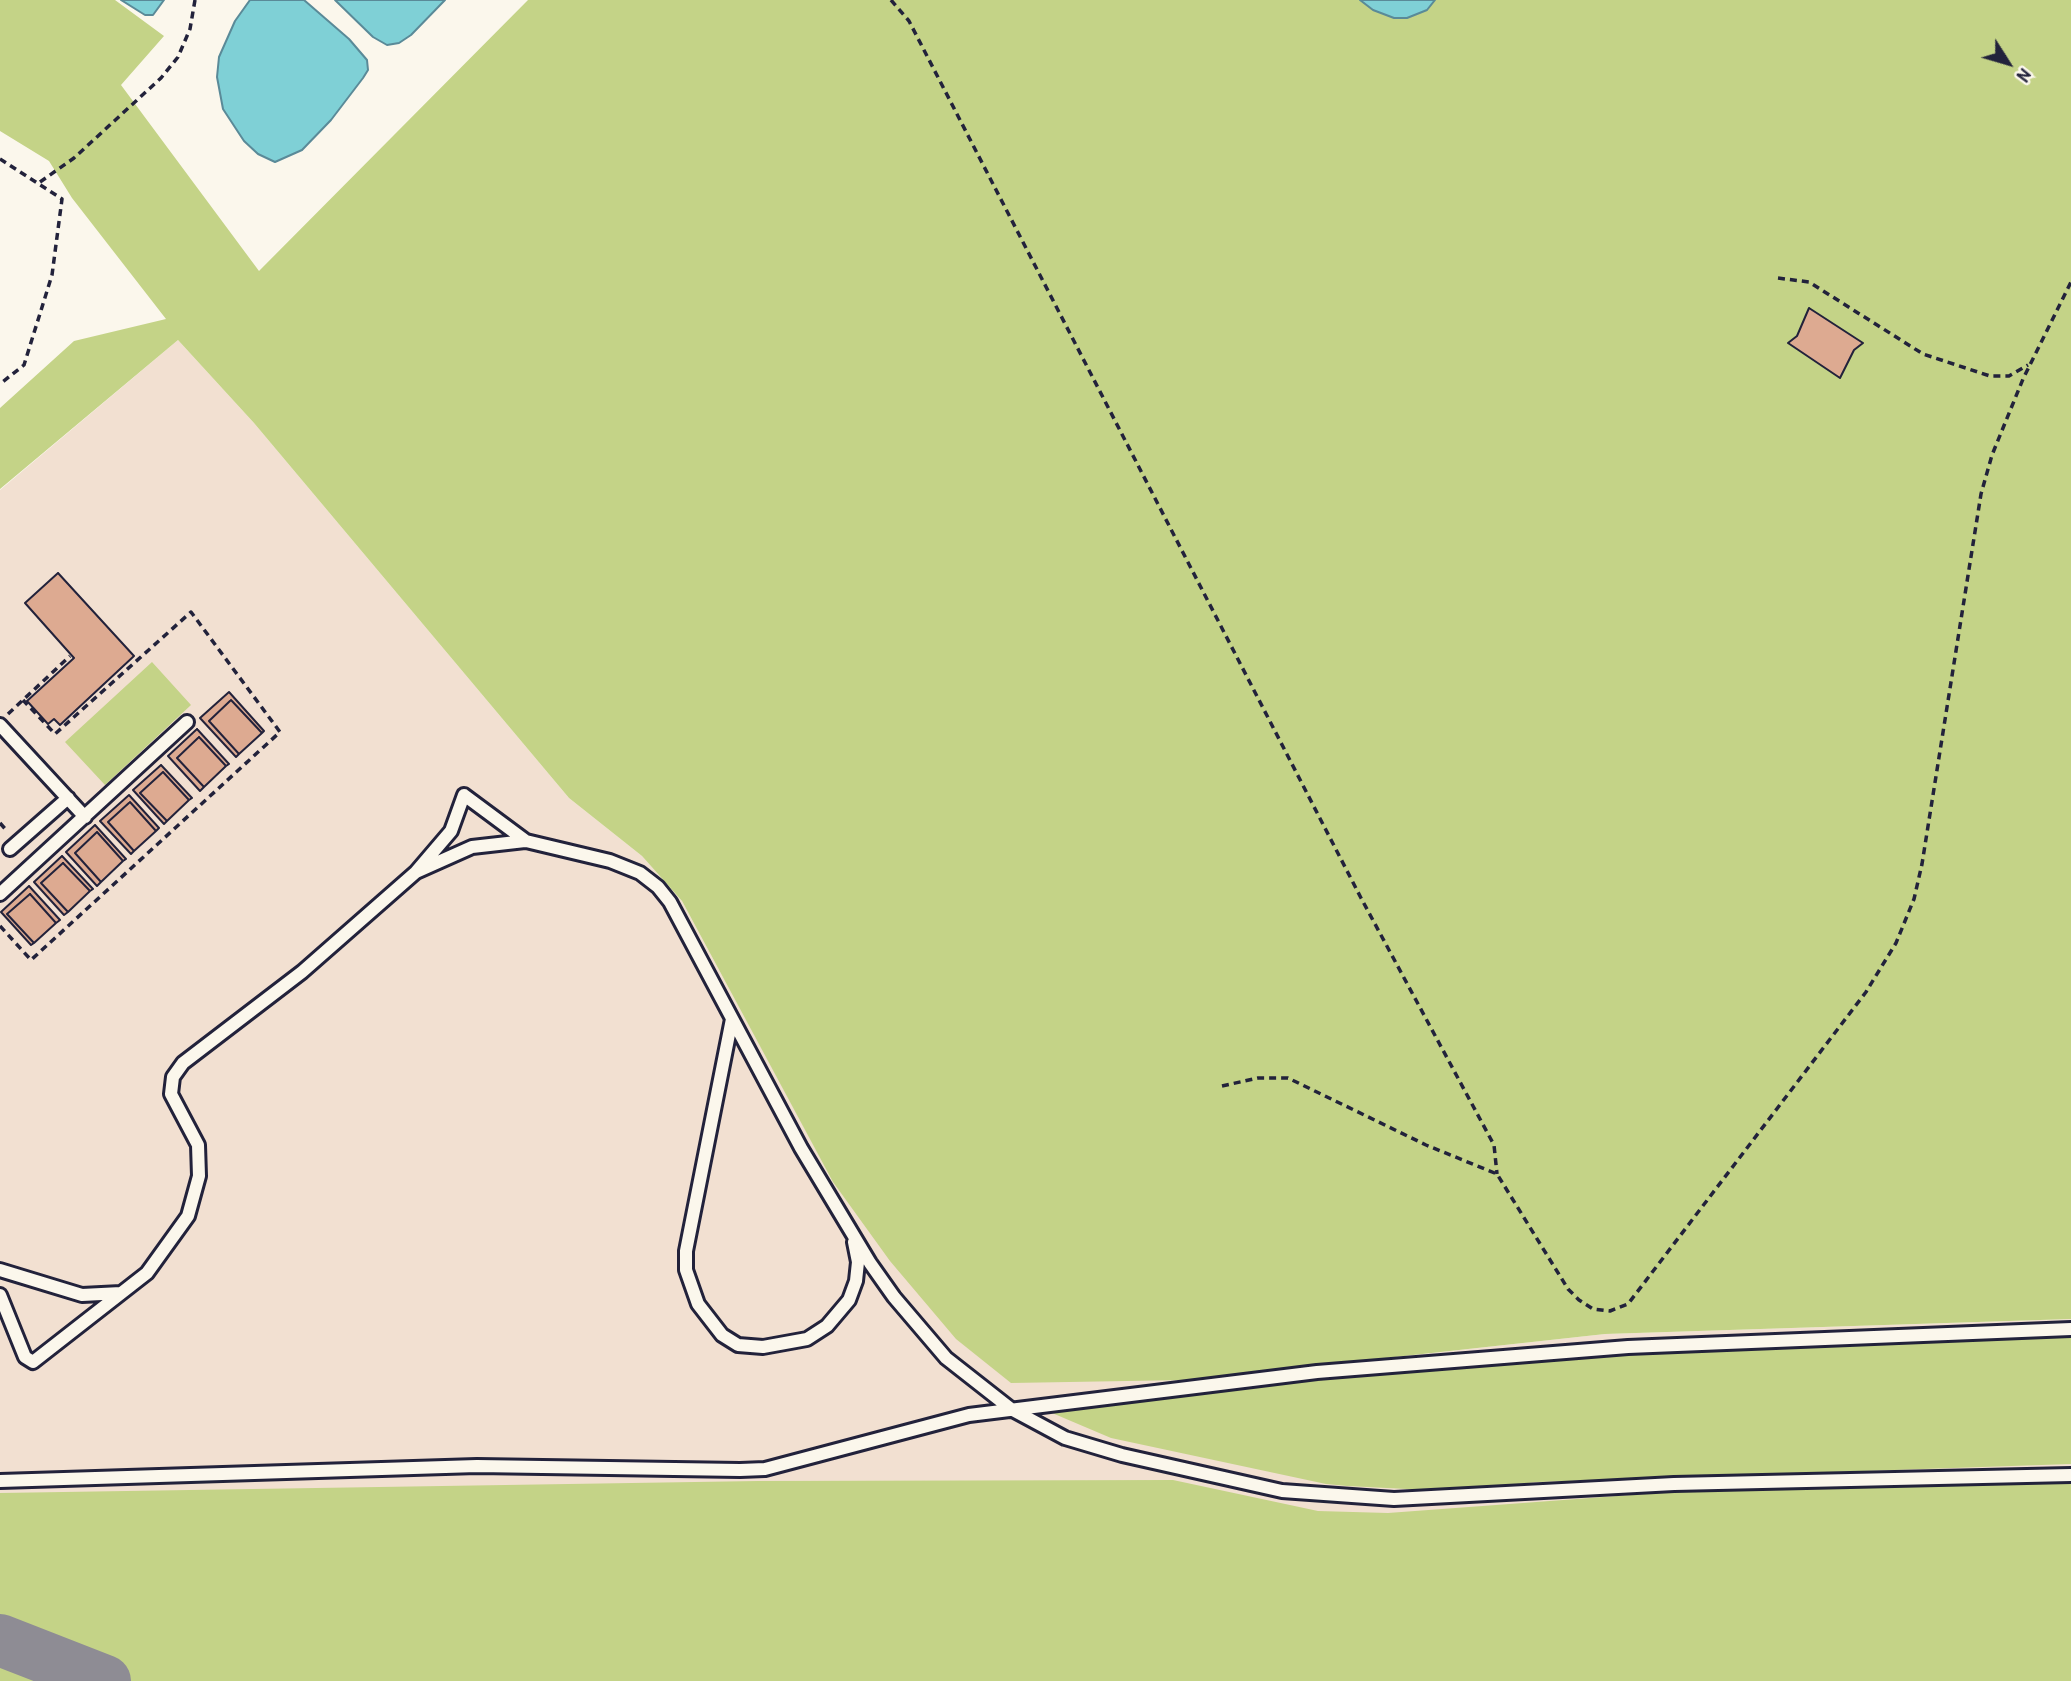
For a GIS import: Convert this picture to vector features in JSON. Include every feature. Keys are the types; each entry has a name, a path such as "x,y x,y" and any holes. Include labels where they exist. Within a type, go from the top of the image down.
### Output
{"lane":[{"path":"0,894 187,722"},
{"path":"0,725 85,817"},
{"path":"0,1294 25,1357 33,1362 147,1273 188,1216 199,1176 198,1145 171,1094 173,1077 183,1063 302,972 416,872 450,831 464,795 526,841"},
{"path":"10,849 68,798"},
{"path":"416,872 472,847 526,841 610,862 640,873 658,887 670,902 801,1148 894,1297 946,1358 1011,1409 1065,1438 1122,1455 1282,1491 1343,1497 1455,1498 1674,1484 2071,1475"},
{"path":"732,1018 686,1251 686,1270 698,1304 710,1324 738,1345 763,1347 807,1339 827,1326 849,1300 856,1281 858,1262 850,1228"},
{"path":"0,1270 82,1295 121,1293"},
{"path":"0,1481 477,1466 765,1469 969,1415 1317,1372 1542,1352 2071,1329"}],"path":[{"path":"40,181 74,158 161,78 178,57 186,38 195,0"},
{"path":"891,0 909,21 1361,898 1494,1145 1497,1174 1568,1289 1578,1300 1593,1309 1610,1311 1628,1304 1866,992 1896,943 1914,899 1981,494 1992,455 2030,364 2071,282"},
{"path":"0,159 40,181 62,199 52,275 24,365 0,384"},
{"path":"1778,278 1809,282 1923,355 1990,376 2008,376 2030,364"},
{"path":"8,714 70,656"},
{"path":"1222,1086 1258,1078 1288,1078 1380,1124 1497,1174"}],"shaded area":[{"path":"178,340 254,423 569,798 642,856 682,901 833,1181 856,1211 1185,1380 1605,1334 2071,1319 2071,1681 0,1681 0,490"}],"green space":[{"path":"0,0 115,0 164,36 121,85 259,271 528,0 2071,0 2071,1319 1605,1334 1185,1380 1011,1383 956,1339 890,1261 833,1182 682,901 642,856 569,798 254,423 178,340 0,489 0,408 74,341 166,319 72,198 49,161 0,131"},
{"path":"152,662 191,705 105,785 65,742"},
{"path":"2071,1330 2071,1464 1538,1482 1447,1491 1347,1486 1326,1484 1111,1438 1045,1410 1415,1362"},
{"path":"1173,1480 1318,1511 1388,1513 1671,1492 2071,1483 2071,1681 0,1681 0,1493 758,1481"}],"water":[{"path":"121,0 164,0 153,15 145,15"},
{"path":"250,0 304,0 349,39 367,60 368,70 331,120 302,150 275,162 258,154 244,141 223,109 217,77 219,57 235,21"},
{"path":"335,0 445,0 411,35 399,43 387,45 373,37"},
{"path":"1360,0 1435,0 1427,10 1407,18 1394,18 1373,10"}],"building":[{"path":"1809,308 1863,343 1854,350 1840,378 1788,343 1797,336"},
{"path":"58,573 134,656 60,725 54,719 48,724 27,701 74,658 25,603"},
{"path":"229,692 264,731 262,733 231,700 209,721 239,754 236,757 200,718"},
{"path":"231,700 262,733 239,754 209,721"},
{"path":"197,729 229,764 226,766 199,737 177,758 204,787 200,791 168,756"},
{"path":"199,737 226,766 204,787 177,758"},
{"path":"161,765 192,798 189,800 163,772 140,793 167,821 164,824 133,790"},
{"path":"163,772 189,800 167,821 140,793"},
{"path":"129,795 159,828 156,831 130,802 108,822 134,851 131,854 100,821"},
{"path":"130,802 156,831 134,851 108,822"},
{"path":"95,825 126,859 123,861 97,832 75,853 101,882 97,886 66,852"},
{"path":"97,832 123,861 101,882 75,853"},
{"path":"62,856 93,889 90,891 63,863 41,883 68,912 64,915 34,882"},
{"path":"63,863 90,891 68,912 41,883"},
{"path":"29,886 60,920 56,923 30,894 7,914 34,943 31,945 1,912"},
{"path":"30,894 56,923 34,943 7,914"}],"taxiway":[{"path":"0,1640 105,1681"}]}
